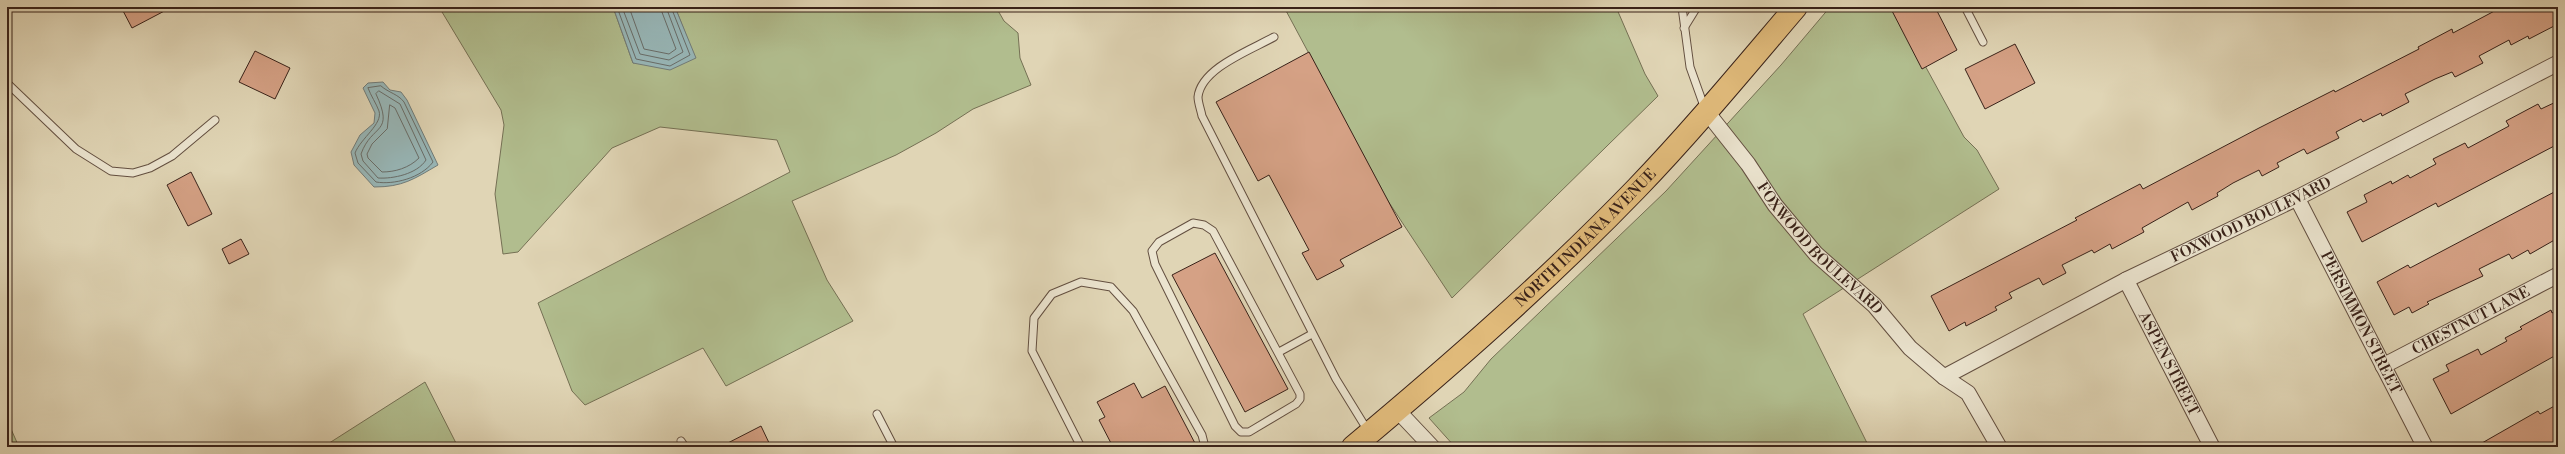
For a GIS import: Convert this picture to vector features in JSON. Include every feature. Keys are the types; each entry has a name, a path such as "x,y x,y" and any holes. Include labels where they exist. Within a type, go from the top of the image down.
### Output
{"main road":[{"name":"NORTH INDIANA AVENUE","path":"1353,447 1460,357 1555,269 1637,188 1796,7"}],"street":[{"name":"FOXWOOD BOULEVARD","path":"1944,378 2126,280 2297,198 2558,63"},
{"name":"FOXWOOD BOULEVARD","path":"1706,111 1748,164 1775,205 1816,254 1874,305 1910,348 1944,378 1968,393 1999,447"},
{"name":"PERSIMMON STREET","path":"2297,198 2425,447"},
{"name":"CHESTNUT LANE","path":"2383,366 2558,275"},
{"name":"ASPEN STREET","path":"2126,280 2212,447"},
{"path":"1397,410 1432,447"}],"lane":[{"path":"1682,7 1690,67 1706,111"},
{"path":"1684,28 1697,7"},
{"path":"1965,7 1983,42"},
{"path":"1274,37 1213,71 1204,82 1198,98 1202,116 1336,380 1369,433"},
{"path":"7,84 76,149 111,171 133,173 150,168 172,156 215,120"},
{"path":"1193,223 1204,225 1213,231 1279,352 1300,394 1300,400 1296,404 1249,432 1241,432 1235,426 1154,264 1152,251 1159,242 1193,223"},
{"path":"1080,447 1032,352 1034,318 1052,294 1081,282 1111,288 1133,311 1202,435 1205,447"},
{"path":"1279,352 1312,334"},
{"path":"877,414 894,447"}],"path":[{"path":"2294,7 2304,9 2310,7"}],"green space":[{"path":"439,7 613,7 633,63 695,58 675,7 996,7 1004,21 1018,33 1020,58 1031,85 973,109 936,133 896,155 792,201 827,280 853,321 726,386 703,348 585,405 572,391 538,303 790,172 777,140 660,127 612,148 518,252 503,254 495,194 504,125 501,110"},
{"path":"1284,7 1616,7 1645,74 1658,96 1452,298 1388,201"},
{"path":"1830,7 1893,7 1964,137 1977,150 1999,189 1803,314 1869,447 1455,447 1429,418 1464,392 1491,359 1666,191 1781,65"},
{"path":"425,382 458,447 323,447"},
{"path":"7,420 19,447 7,447"}],"water":[{"path":"613,7 675,7 696,58 670,70 633,63"},
{"path":"383,82 390,90 401,92 407,100 438,165 401,184 374,187 354,165 351,152 360,135 374,123 375,113 363,88 368,83"}],"building":[{"path":"121,7 172,7 132,28"},
{"path":"1890,7 1935,7 1957,50 1922,69"},
{"path":"2502,7 2558,7 2558,24 2529,39 2528,36 2511,45 2509,40 2479,56 2483,63 2455,77 2452,72 2405,94 2409,102 2382,116 2381,113 2363,122 2361,119 2336,132 2339,138 2307,154 2304,149 2277,163 2279,167 2262,176 2259,170 2233,183 2217,193 2218,196 2192,210 2188,202 2142,228 2144,232 2112,249 2110,244 2094,253 2092,250 2062,265 2066,273 2043,285 2039,278 2009,293 2012,298 1995,307 1997,310 1966,326 1965,322 1949,331 1931,296 2077,220 2075,218 2140,184 2143,189 2259,128 2334,90 2335,92 2419,49 2418,47 2452,29 2453,33"},
{"path":"2015,44 2035,83 1985,109 1965,69"},
{"path":"255,51 290,68 275,99 239,82"},
{"path":"1309,52 1402,227 1340,260 1344,266 1317,280 1302,253 1309,250 1269,175 1258,181 1216,102"},
{"path":"2558,101 2558,144 2438,207 2436,203 2362,242 2347,212 2367,202 2364,195 2391,181 2392,184 2408,175 2410,178 2436,164 2433,159 2465,143 2468,148 2509,126 2506,121 2538,104 2541,109"},
{"path":"191,172 212,214 188,226 167,185"},
{"path":"2558,190 2558,238 2530,254 2528,250 2512,259 2509,254 2479,269 2483,276 2427,302 2429,304 2412,313 2409,307 2394,315 2377,282 2408,265 2410,268"},
{"path":"241,239 249,254 229,264 222,249"},
{"path":"1215,253 1288,389 1245,412 1172,275"},
{"path":"2551,310 2552,313 2558,310 2558,354 2451,414 2433,379 2449,371 2446,365 2478,349 2481,355 2507,341 2505,338 2522,329 2520,327"},
{"path":"1134,383 1142,398 1165,386 1197,447 1113,447 1099,420 1105,417 1097,402"},
{"path":"2558,404 2558,447 2475,447 2538,411 2540,414"},
{"path":"761,426 771,447 720,447"}]}
